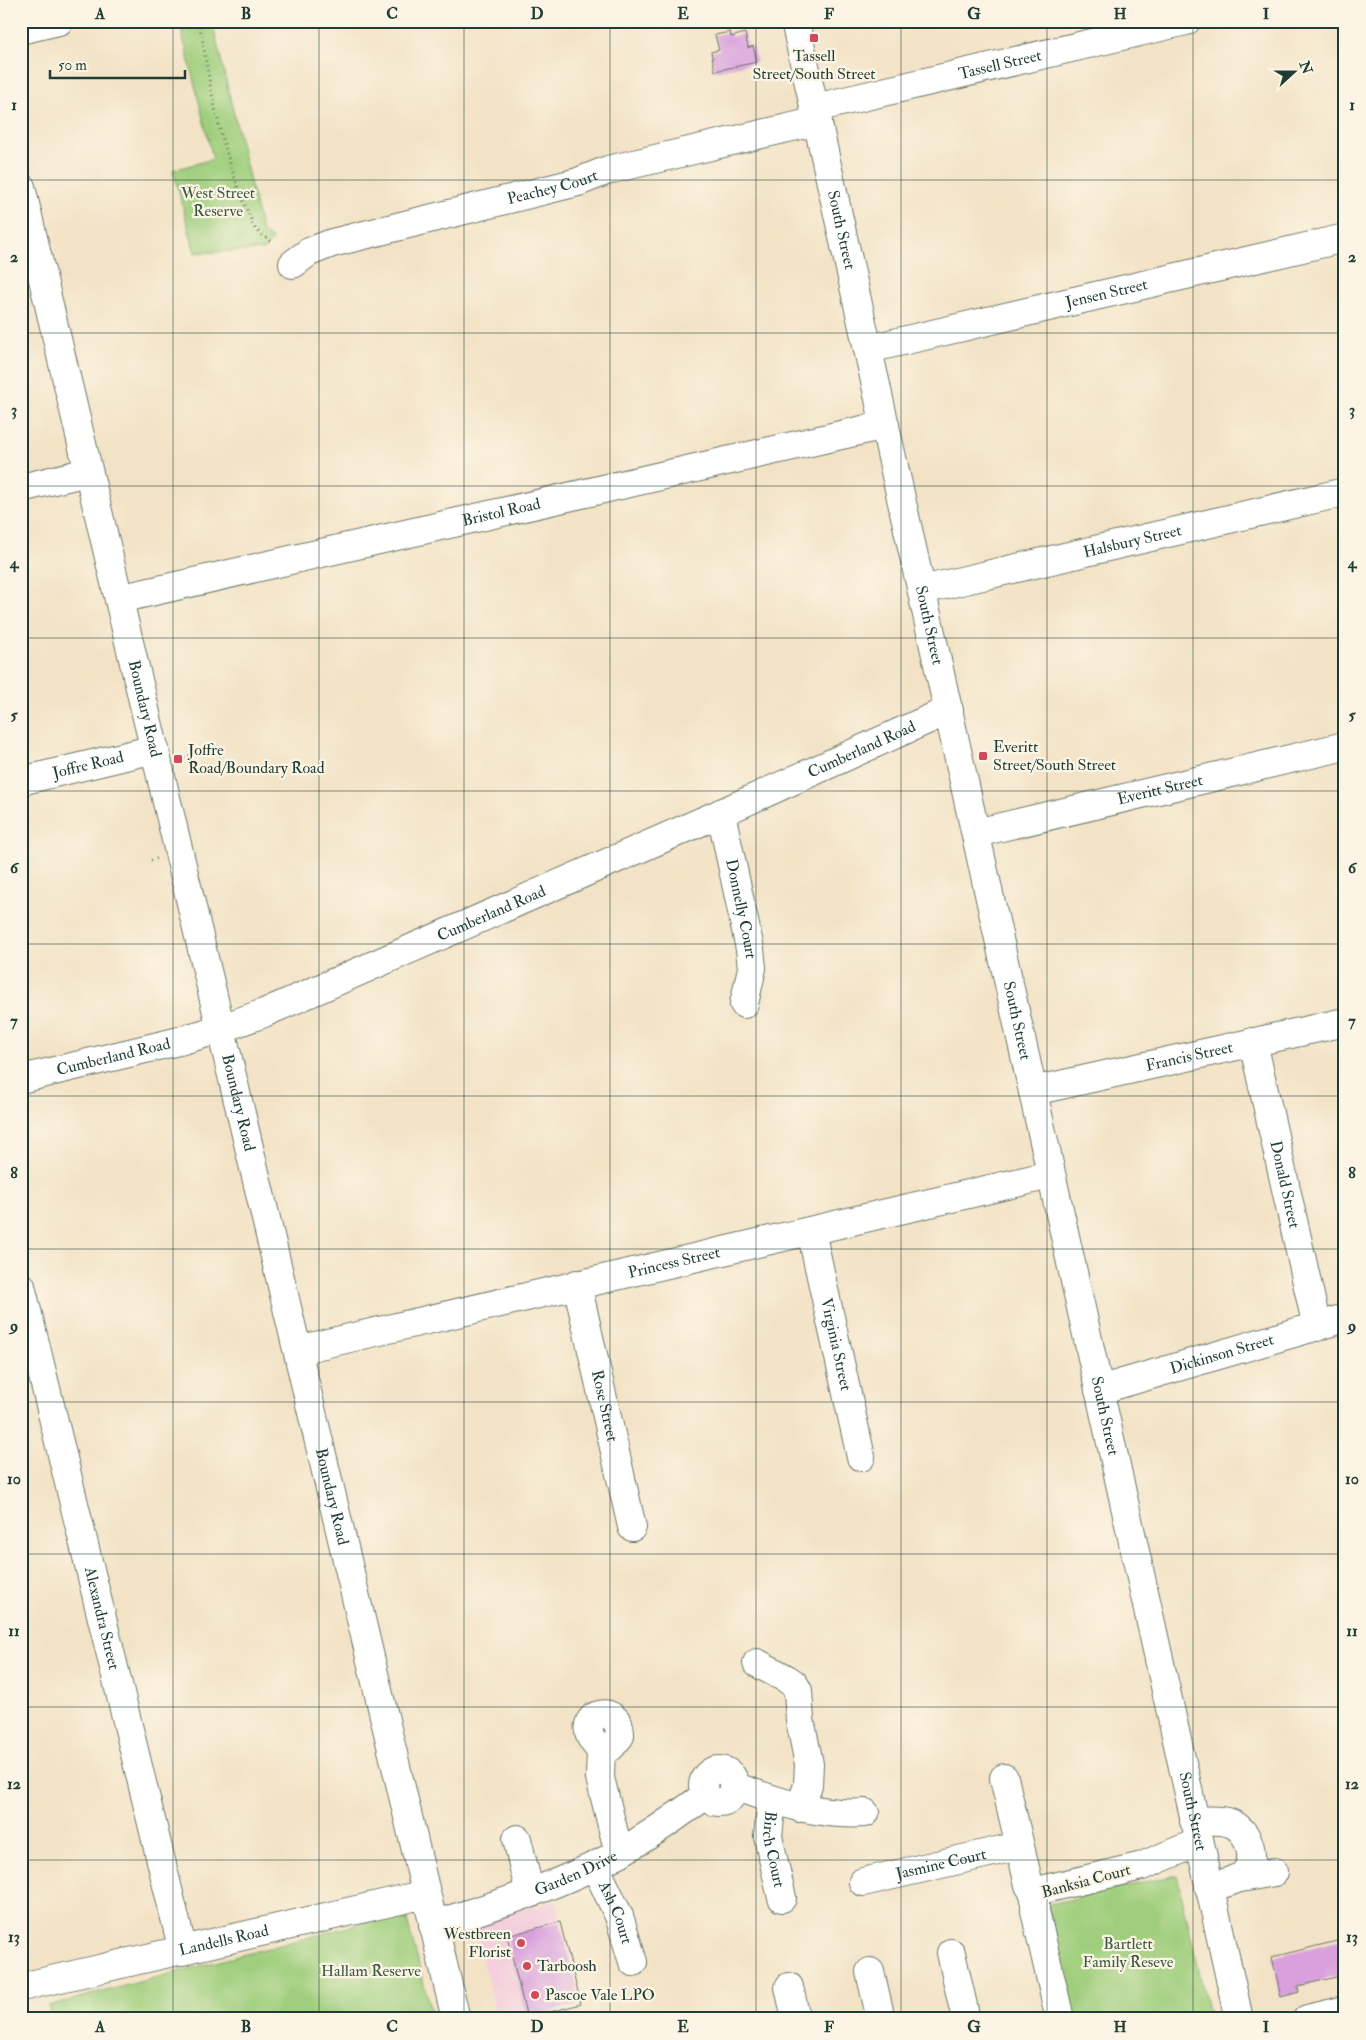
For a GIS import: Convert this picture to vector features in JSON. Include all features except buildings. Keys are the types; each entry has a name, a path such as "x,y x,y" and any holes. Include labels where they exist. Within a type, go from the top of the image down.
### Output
{"street":[{"path":"21,30 59,21"},
{"name":"South Street","path":"795,21 1239,2019"},
{"name":"Tassell Street","path":"816,114 1186,21"},
{"name":"Peachey Court","path":"293,264 309,252 332,242 578,182 608,170 816,114"},
{"name":"Boundary Road","path":"21,188 119,599 166,754 220,1030 298,1350 456,2019"},
{"name":"Jensen Street","path":"868,349 1345,238"},
{"name":"Bristol Road","path":"119,599 885,425"},
{"path":"21,488 88,472"},
{"name":"Halsbury Street","path":"922,590 1345,492"},
{"name":"Cumberland Road","path":"21,1079 185,1040 220,1030 264,1013 721,813 949,710"},
{"name":"Everitt Street","path":"976,832 1345,746"},
{"name":"Joffre Road","path":"21,781 166,754"},
{"name":"Donnelly Court","path":"721,813 750,949 752,968 744,1004"},
{"name":"Francis Street","path":"1033,1091 1345,1022"},
{"name":"Donald Street","path":"1253,1042 1317,1327"},
{"name":"Princess Street","path":"298,1350 1050,1174"},
{"name":"Virginia Street","path":"811,1231 861,1457"},
{"name":"Rose Street","path":"577,1284 632,1527"},
{"name":"Alexandra Street","path":"21,1286 183,1951"},
{"name":"Dickinson Street","path":"1099,1390 1345,1318"},
{"path":"757,1663 787,1679 794,1684 798,1691 800,1720 809,1764 808,1785 800,1808"},
{"path":"601,1750 600,1778 619,1853"},
{"path":"1004,1778 1029,1885 1035,1895"},
{"name":"Garden Drive","path":"433,1925 530,1894 595,1866 677,1816 706,1795 714,1800 723,1801 731,1795 734,1786 772,1800"},
{"path":"772,1800 828,1813 865,1813"},
{"name":"Birch Court","path":"772,1800 768,1836 782,1898"},
{"path":"1197,1831 1222,1821 1240,1828 1250,1845 1251,1857 1244,1874 1235,1880"},
{"name":"Banksia Court","path":"1060,2019 1035,1910 1035,1895 1041,1890 1142,1866 1197,1831"},
{"path":"517,1839 530,1894"},
{"name":"Jasmine Court","path":"863,1882 1019,1846"},
{"name":"Ash Court","path":"595,1866 619,1916 633,1962"},
{"path":"1209,1887 1274,1872"},
{"name":"Landells Road","path":"21,1988 426,1894"},
{"path":"951,1953 966,2019"},
{"path":"870,1972 881,2019"},
{"path":"789,1987 796,2019"},
{"path":"1307,2019 1345,2010"}],"path":[{"path":"199,21 216,109 238,188 255,229 272,242"},
{"path":"166,754 193,755"}],"shaded area":[{"path":"555,1901 581,2004 527,2018 496,2015 473,1921"}],"green space":[{"name":"West Street Reserve","path":"197,21 212,21 262,232 273,240 264,250 195,253 173,170 213,159 180,25"},
{"name":"Bartlett Family Reseve","path":"1177,1875 1210,2019 1072,2019 1048,1908 1050,1904"},
{"name":"Hallam Reserve","path":"405,1912 433,2019 51,2019 48,2006"}],"place":[{"name":"Tassell Street/South Street","path":"814,38"},
{"name":"Everitt Street/South Street","path":"983,756"},
{"name":"Joffre Road/Boundary Road","path":"178,759"},
{"name":"Westbreen Florist","path":"521,1943"},
{"name":"Tarboosh","path":"527,1966"},
{"name":"Pascoe Vale LPO","path":"535,1995"}]}
